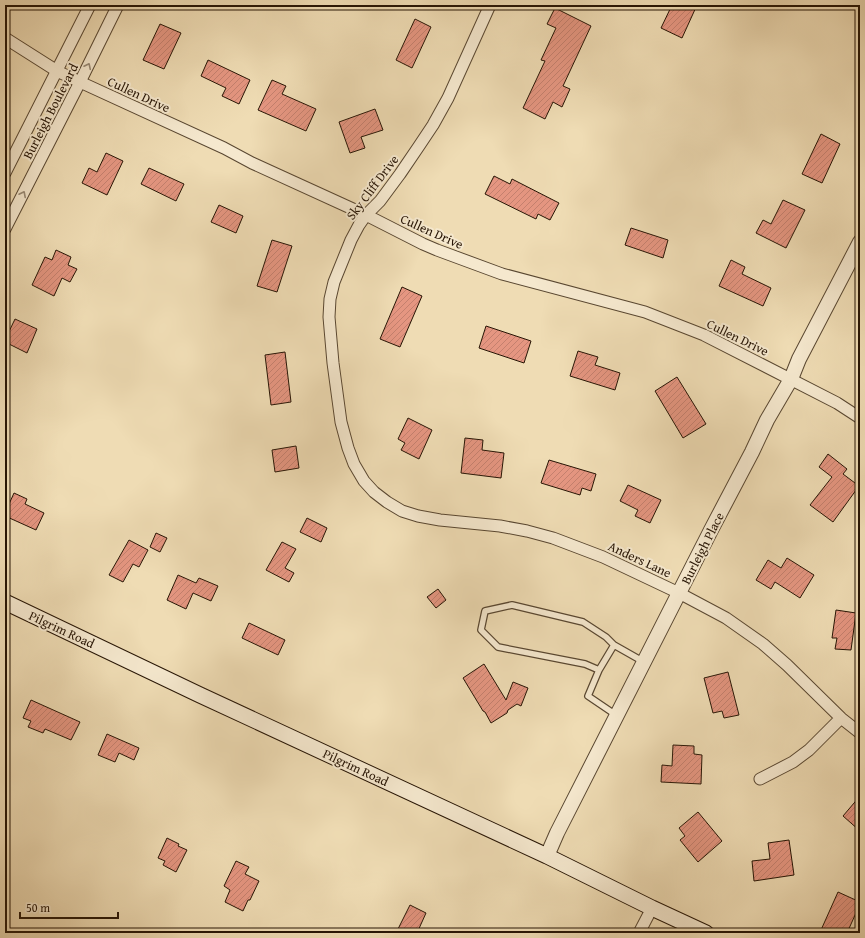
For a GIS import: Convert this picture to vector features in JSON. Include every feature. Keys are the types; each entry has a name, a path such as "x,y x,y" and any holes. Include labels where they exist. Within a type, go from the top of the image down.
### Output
{"main road":[{"name":"Pilgrim Road","path":"5,602 547,856 706,933"}],"street":[{"name":"Burleigh Boulevard","path":"5,173 90,5"},
{"name":"Burleigh Boulevard","path":"5,229 118,5"},
{"name":"Sky Cliff Drive","path":"371,488 364,481 354,464 341,422 333,363 329,317 330,299 334,282 351,240 359,225 366,215 380,201 420,146 448,98 490,5"},
{"name":"Cullen Drive","path":"5,38 57,71 366,215 423,244 448,255 502,274 645,312 704,335 837,403 860,418"},
{"name":"Burleigh Place","path":"547,856 557,833 767,420 791,379 798,359 860,242"},
{"name":"Anders Lane","path":"371,488 387,502 402,511 440,520 500,526 553,538 603,557 679,593 726,618 762,644 787,665 841,718 860,733"},
{"path":"760,779 793,762 809,750 841,718"},
{"path":"639,933 652,908"}],"lane":[{"path":"599,670 585,664 498,647 481,630 485,611 512,605 583,622 606,637 614,645 644,662"},
{"path":"614,645 599,670 588,696 617,716"}],"building":[{"path":"672,5 697,5 682,38 661,28"},
{"path":"555,8 591,26 563,86 570,89 562,107 553,102 545,119 523,108 545,61 541,60 556,28 547,24"},
{"path":"415,19 431,27 412,68 396,60"},
{"path":"160,24 181,33 164,69 143,60"},
{"path":"208,60 250,80 239,104 222,96 226,88 201,76"},
{"path":"272,80 286,86 282,94 316,109 306,131 258,110"},
{"path":"375,109 383,130 361,137 365,148 350,153 339,122"},
{"path":"821,134 840,144 822,183 802,174"},
{"path":"106,153 123,161 107,195 82,183 89,168 97,172"},
{"path":"149,168 184,184 176,201 141,184"},
{"path":"494,176 510,184 512,179 559,203 550,220 538,214 536,219 485,194"},
{"path":"783,200 805,210 786,248 756,233 763,220 771,224"},
{"path":"219,205 243,216 236,233 211,222"},
{"path":"631,228 668,240 663,258 625,245"},
{"path":"272,240 292,246 277,292 257,286"},
{"path":"56,250 71,257 68,265 77,269 70,282 62,278 54,296 32,285 45,257 52,260"},
{"path":"731,260 745,267 742,274 771,288 763,306 719,286"},
{"path":"402,287 422,296 400,347 380,339"},
{"path":"15,319 37,329 27,353 5,342"},
{"path":"486,326 531,341 524,363 479,348"},
{"path":"578,351 598,357 595,365 620,373 615,390 570,376"},
{"path":"285,352 291,402 271,405 265,355"},
{"path":"677,377 706,424 683,438 655,391"},
{"path":"408,418 432,430 419,459 401,450 405,443 398,439"},
{"path":"465,438 483,440 482,450 504,453 501,478 461,473"},
{"path":"296,446 299,468 275,472 272,450"},
{"path":"828,454 847,469 843,474 859,486 833,522 810,505 832,477 819,467"},
{"path":"549,460 596,474 591,491 582,488 580,495 541,483"},
{"path":"628,485 661,500 650,523 635,516 638,510 620,501"},
{"path":"14,493 27,499 25,504 44,513 36,530 5,516"},
{"path":"307,518 327,528 321,542 300,532"},
{"path":"156,533 167,538 160,552 150,547"},
{"path":"129,540 148,550 139,567 133,564 123,582 109,575"},
{"path":"282,542 296,549 285,568 294,573 289,582 266,570"},
{"path":"787,558 814,575 800,598 775,582 771,589 756,580 768,560 781,568"},
{"path":"178,575 196,583 199,578 218,586 211,601 193,593 186,609 167,600"},
{"path":"438,589 446,600 436,608 427,597"},
{"path":"836,610 856,613 851,650 835,649 837,638 832,638"},
{"path":"249,623 285,640 278,655 242,638"},
{"path":"484,664 506,700 513,682 528,688 521,706 517,704 508,710 507,713 491,723 463,678"},
{"path":"728,672 739,715 724,718 722,711 713,713 704,678"},
{"path":"31,700 80,722 71,740 45,729 43,733 28,727 31,721 23,718"},
{"path":"107,734 139,748 134,760 119,753 115,762 98,755"},
{"path":"673,745 694,746 694,754 702,755 701,784 661,782 662,765 672,766"},
{"path":"860,796 860,831 843,816"},
{"path":"698,812 722,841 698,862 680,840 685,836 679,828"},
{"path":"167,838 179,844 178,846 187,850 176,872 163,865 165,861 158,858"},
{"path":"789,840 794,875 754,881 752,861 770,859 768,843"},
{"path":"236,861 249,867 245,874 259,881 243,911 225,902 230,890 224,886"},
{"path":"838,892 860,902 860,904 847,933 828,933 821,930"},
{"path":"410,905 426,913 417,933 396,933"}]}
